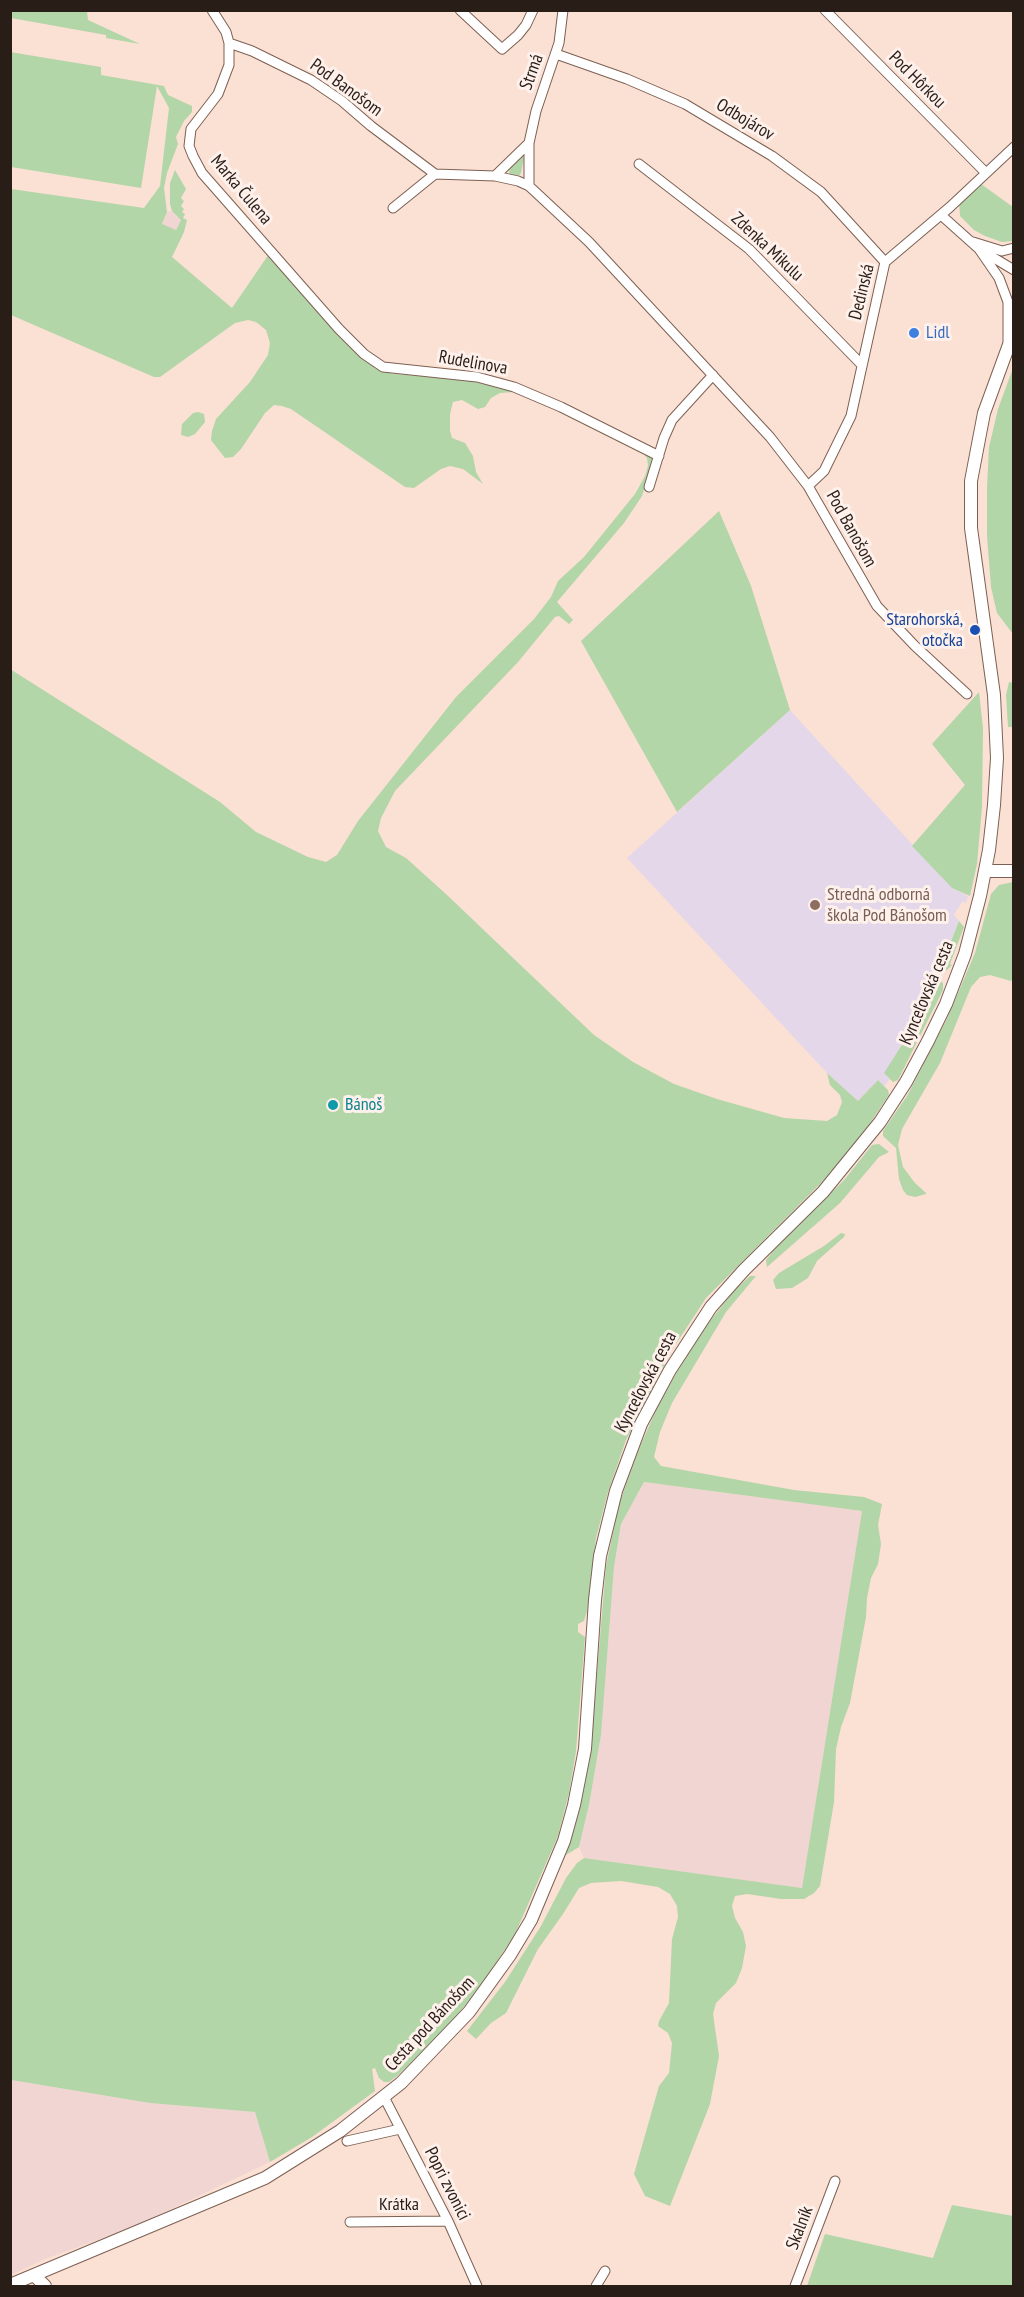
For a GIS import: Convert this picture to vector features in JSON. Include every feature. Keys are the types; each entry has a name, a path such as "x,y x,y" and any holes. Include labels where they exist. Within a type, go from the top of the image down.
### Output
{"street":[{"name":"Marka Čulena","path":"212,10 221,23 229,43 229,65 223,85 191,129 189,146 202,173 236,209 300,287"},
{"path":"460,10 502,49 522,30 533,10"},
{"name":"Strmá","path":"530,186 529,143 536,111 556,54 563,10"},
{"name":"Pod Hôrkou","path":"825,10 986,173"},
{"name":"Pod Banošom","path":"229,43 252,51 311,80 342,101 435,174 495,176 530,186 589,242 770,437 808,486 877,606 915,646 967,694"},
{"name":"Odbojárov","path":"556,54 685,104 772,156 821,192 885,262"},
{"path":"495,176 529,143"},
{"name":"Dedinská","path":"808,486 824,471 847,424 885,262 941,215 1014,147"},
{"name":"Zdenka Mikulu","path":"639,164 748,249 862,365"},
{"path":"393,208 435,174"},
{"path":"941,215 979,249 1014,270"},
{"path":"969,240 1002,251 1014,248"},
{"path":"979,249 999,278 1008,302 1010,343"},
{"name":"Rudelinova","path":"300,287 369,358 383,367 477,377 514,387 561,407 658,456"},
{"name":"Kynceľovská cesta","path":"616,1491 631,1447 649,1407 700,1322 744,1270 839,1173 880,1122 903,1088 955,982 972,929 985,872 995,797 997,735 992,677 973,546 971,481 984,412 1014,331"},
{"path":"649,487 672,420 713,375"},
{"path":"985,872 1014,871"},
{"name":"Cesta pod Bánošom","path":"34,2276 265,2178 340,2131 384,2097 434,2051 488,1988 531,1920 564,1841 574,1805 585,1749 597,1578 605,1532 616,1491"},
{"name":"Popri zvonici","path":"384,2097 448,2221 477,2286"},
{"path":"348,2141 400,2129"},
{"name":"Skalník","path":"795,2286 835,2181"},
{"name":"Krátka","path":"350,2222 448,2221"},
{"path":"596,2286 605,2271"},
{"path":"10,2285 34,2276 45,2286"}],"shaded area":[{"path":"172,211 181,220 176,230 162,225 167,212"},
{"name":"Stredná odborná škola Pod Bánošom","path":"790,710 952,888 968,896 966,903 962,902 954,915 959,921 929,997 885,1073 890,1079 884,1086 878,1080 858,1101 827,1073 627,858"},
{"path":"644,1482 862,1511 802,1888 584,1858 579,1847 601,1735 614,1567 621,1524"},
{"path":"10,2080 150,2103 255,2112 270,2162 131,2228 45,2259 11,2275"}],"green space":[{"path":"10,11 87,11 88,20 140,44 106,38 106,35 11,18"},
{"path":"10,52 101,67 101,75 164,86 168,95 192,106 192,112 184,121 176,137 178,144 164,188 167,212 162,224 176,230 181,220 172,211 170,204 170,183 175,170 186,189 181,198 184,201 181,206 185,214 183,218 187,220 172,257 232,308 269,254 329,325 376,369 394,374 462,379 515,392 500,393 491,398 485,407 478,409 462,400 453,402 450,414 452,438 465,443 473,456 476,472 483,484 463,469 450,466 441,469 414,488 405,487 291,409 274,405 265,413 241,449 233,457 225,458 211,440 216,419 250,382 268,355 270,343 266,330 256,322 248,320 235,323 160,377 154,377 11,315 11,189 144,208 160,186 169,108 157,86 141,188 11,167"},
{"path":"522,155 524,158 521,173 519,176 511,175 510,166"},
{"path":"981,184 1013,207 1013,241 1002,242 985,236 974,230 960,216 959,202"},
{"path":"1013,368 1014,634 997,613 991,587 987,536 989,447 998,409"},
{"path":"193,413 204,414 205,422 195,434 188,437 181,435 182,424"},
{"path":"643,453 652,457 653,462 642,496 624,523 557,602 573,620 569,624 559,616 555,617 518,662 395,791 381,818 378,831 386,847 406,858 447,895 594,1035 633,1062 674,1084 784,1118 827,1121 837,1115 842,1102 840,1095 830,1085 827,1073 858,1101 878,1080 888,1090 889,1095 857,1142 821,1183 706,1298 672,1350 626,1440 608,1492 596,1538 587,1611 584,1621 578,1624 578,1632 585,1637 576,1751 569,1793 558,1836 515,1934 481,1986 442,2033 397,2076 389,2082 384,2082 379,2078 375,2068 372,2069 375,2091 312,2137 270,2162 255,2112 150,2103 11,2080 10,669 220,802 256,832 308,857 326,862 337,855 358,821 456,697 534,619 551,597 558,581 584,557 635,494 648,466 647,458"},
{"path":"719,511 751,586 790,710 677,812 581,641"},
{"path":"1009,682 1013,683 1013,727 1008,727 1006,695"},
{"path":"979,692 983,728 982,807 977,864 970,896 952,888 912,846 965,785 932,744"},
{"path":"1013,882 1013,979 1011,981 990,975 980,977 971,987 940,1063 902,1129 898,1145 903,1167 926,1193 915,1197 907,1195 899,1179 896,1148 883,1136 883,1131 907,1096 946,1021 975,953 991,894 999,885"},
{"path":"959,921 964,927 950,964 952,965 947,970 939,972"},
{"path":"936,979 943,983 943,990 898,1080 893,1082 884,1073 913,1027"},
{"path":"879,1144 889,1152 879,1157 840,1203 767,1267 766,1260 774,1250 845,1179 872,1145"},
{"path":"841,1233 845,1234 844,1237 817,1261 808,1278 792,1288 776,1289 773,1280 779,1273"},
{"path":"750,1276 756,1276 726,1312 672,1403 660,1432 654,1457 661,1466 794,1490 864,1497 882,1504 878,1525 881,1544 878,1564 871,1578 867,1598 866,1617 850,1703 836,1749 834,1802 820,1886 804,1899 781,1899 747,1894 735,1896 732,1906 746,1946 742,1968 736,1983 716,2003 713,2014 719,2056 710,2104 670,2206 645,2196 634,2174 659,2086 669,2073 672,2043 668,2033 658,2026 669,2003 672,1939 678,1917 677,1906 670,1894 658,1887 621,1881 591,1883 579,1888 538,1949 506,2013 491,2023 476,2039 467,2031 505,1982 541,1926 566,1878 577,1863 584,1858 802,1888 862,1511 644,1482 621,1524 614,1567 601,1735 579,1847 566,1855 579,1812 590,1756 606,1566 619,1504 656,1410 676,1374 705,1327 735,1290"},
{"path":"952,2205 1013,2216 1013,2286 807,2286 825,2234 933,2258"}],"place":[{"name":"Lidl","path":"914,333"},
{"name":"Starohorská, otočka","path":"975,630"},
{"name":"Stredná odborná škola Pod Bánošom","path":"815,905"},
{"name":"Bánoš","path":"333,1105"}]}
